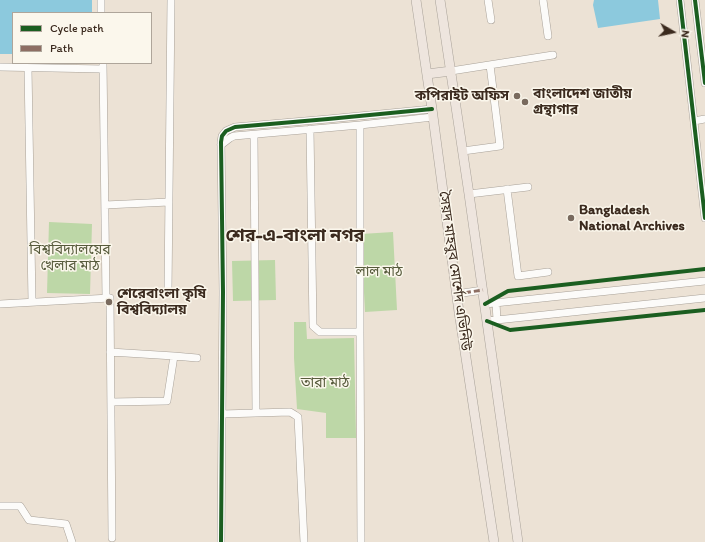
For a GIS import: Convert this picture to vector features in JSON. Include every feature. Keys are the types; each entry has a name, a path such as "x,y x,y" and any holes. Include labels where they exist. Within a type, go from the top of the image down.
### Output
{"main road":[{"name":"সৈয়দ মাহবুব মোর্শেদ এভিনিউ","path":"416,0 456,294 494,542"},
{"name":"সৈয়দ মাহবুব মোর্শেদ এভিনিউ","path":"440,0 463,151 518,542"},
{"path":"427,74 451,71"}],"street":[{"path":"101,0 101,12"},
{"path":"168,292 171,0"},
{"path":"488,0 491,20"},
{"path":"543,0 548,36"},
{"path":"680,0 705,218"},
{"path":"695,0 705,82"},
{"path":"451,71 553,55"},
{"path":"463,151 500,146 490,65"},
{"path":"0,67 28,68 103,66 106,298"},
{"path":"28,68 32,302"},
{"path":"221,542 222,136 226,131 235,127 328,119 432,113"},
{"path":"221,145 234,136 360,125 432,113"},
{"path":"328,119 329,128"},
{"path":"694,121 705,119"},
{"path":"360,125 361,542"},
{"path":"310,129 313,326 320,332 360,332"},
{"path":"254,135 256,413"},
{"path":"469,194 528,187"},
{"path":"507,189 518,276 548,272"},
{"path":"105,205 169,202"},
{"path":"485,304 705,281"},
{"path":"456,294 483,290"},
{"path":"0,304 110,298 112,538"},
{"path":"487,321 705,298"},
{"path":"496,303 498,320"},
{"path":"110,352 198,358"},
{"path":"111,402 167,401 174,356"},
{"path":"222,414 290,412 298,418 304,542"},
{"path":"0,506 20,506 29,520 66,524 72,542"}],"green space":[{"name":"বিশ্ববিদ্যালয়ের খেলার মাঠ","path":"49,222 92,224 90,294 47,293"},
{"name":"লাল মাঠ","path":"393,232 397,310 365,312 361,234"},
{"path":"275,260 276,300 233,301 232,261"},
{"name":"তারা মাঠ","path":"294,322 306,322 307,339 354,338 356,438 326,438 326,413 297,409 294,358"}],"water":[{"path":"0,0 92,0 92,12 12,12 12,54 0,54"},
{"path":"594,0 658,0 660,19 598,28 593,5"}],"marked path":[{"path":"456,294 483,290"}],"cycle path":[{"path":"680,0 705,218"},
{"path":"695,0 705,83"},
{"path":"221,542 223,292 222,136 226,131 235,127 432,109"},
{"path":"485,304 508,291 705,269"},
{"path":"487,321 510,330 705,310"}],"place":[{"name":"কপিরাইট অফিস","path":"517,96"},
{"name":"বাংলাদেশ জাতীয় গ্রন্থাগার","path":"525,102"},
{"name":"Bangladesh National Archives","path":"571,218"},
{"name":"শেরেবাংলা কৃষি বিশ্ববিদ্যালয়","path":"109,302"}],"district":[{"name":"শের-এ-বাংলা নগর","path":"295,236"}]}
